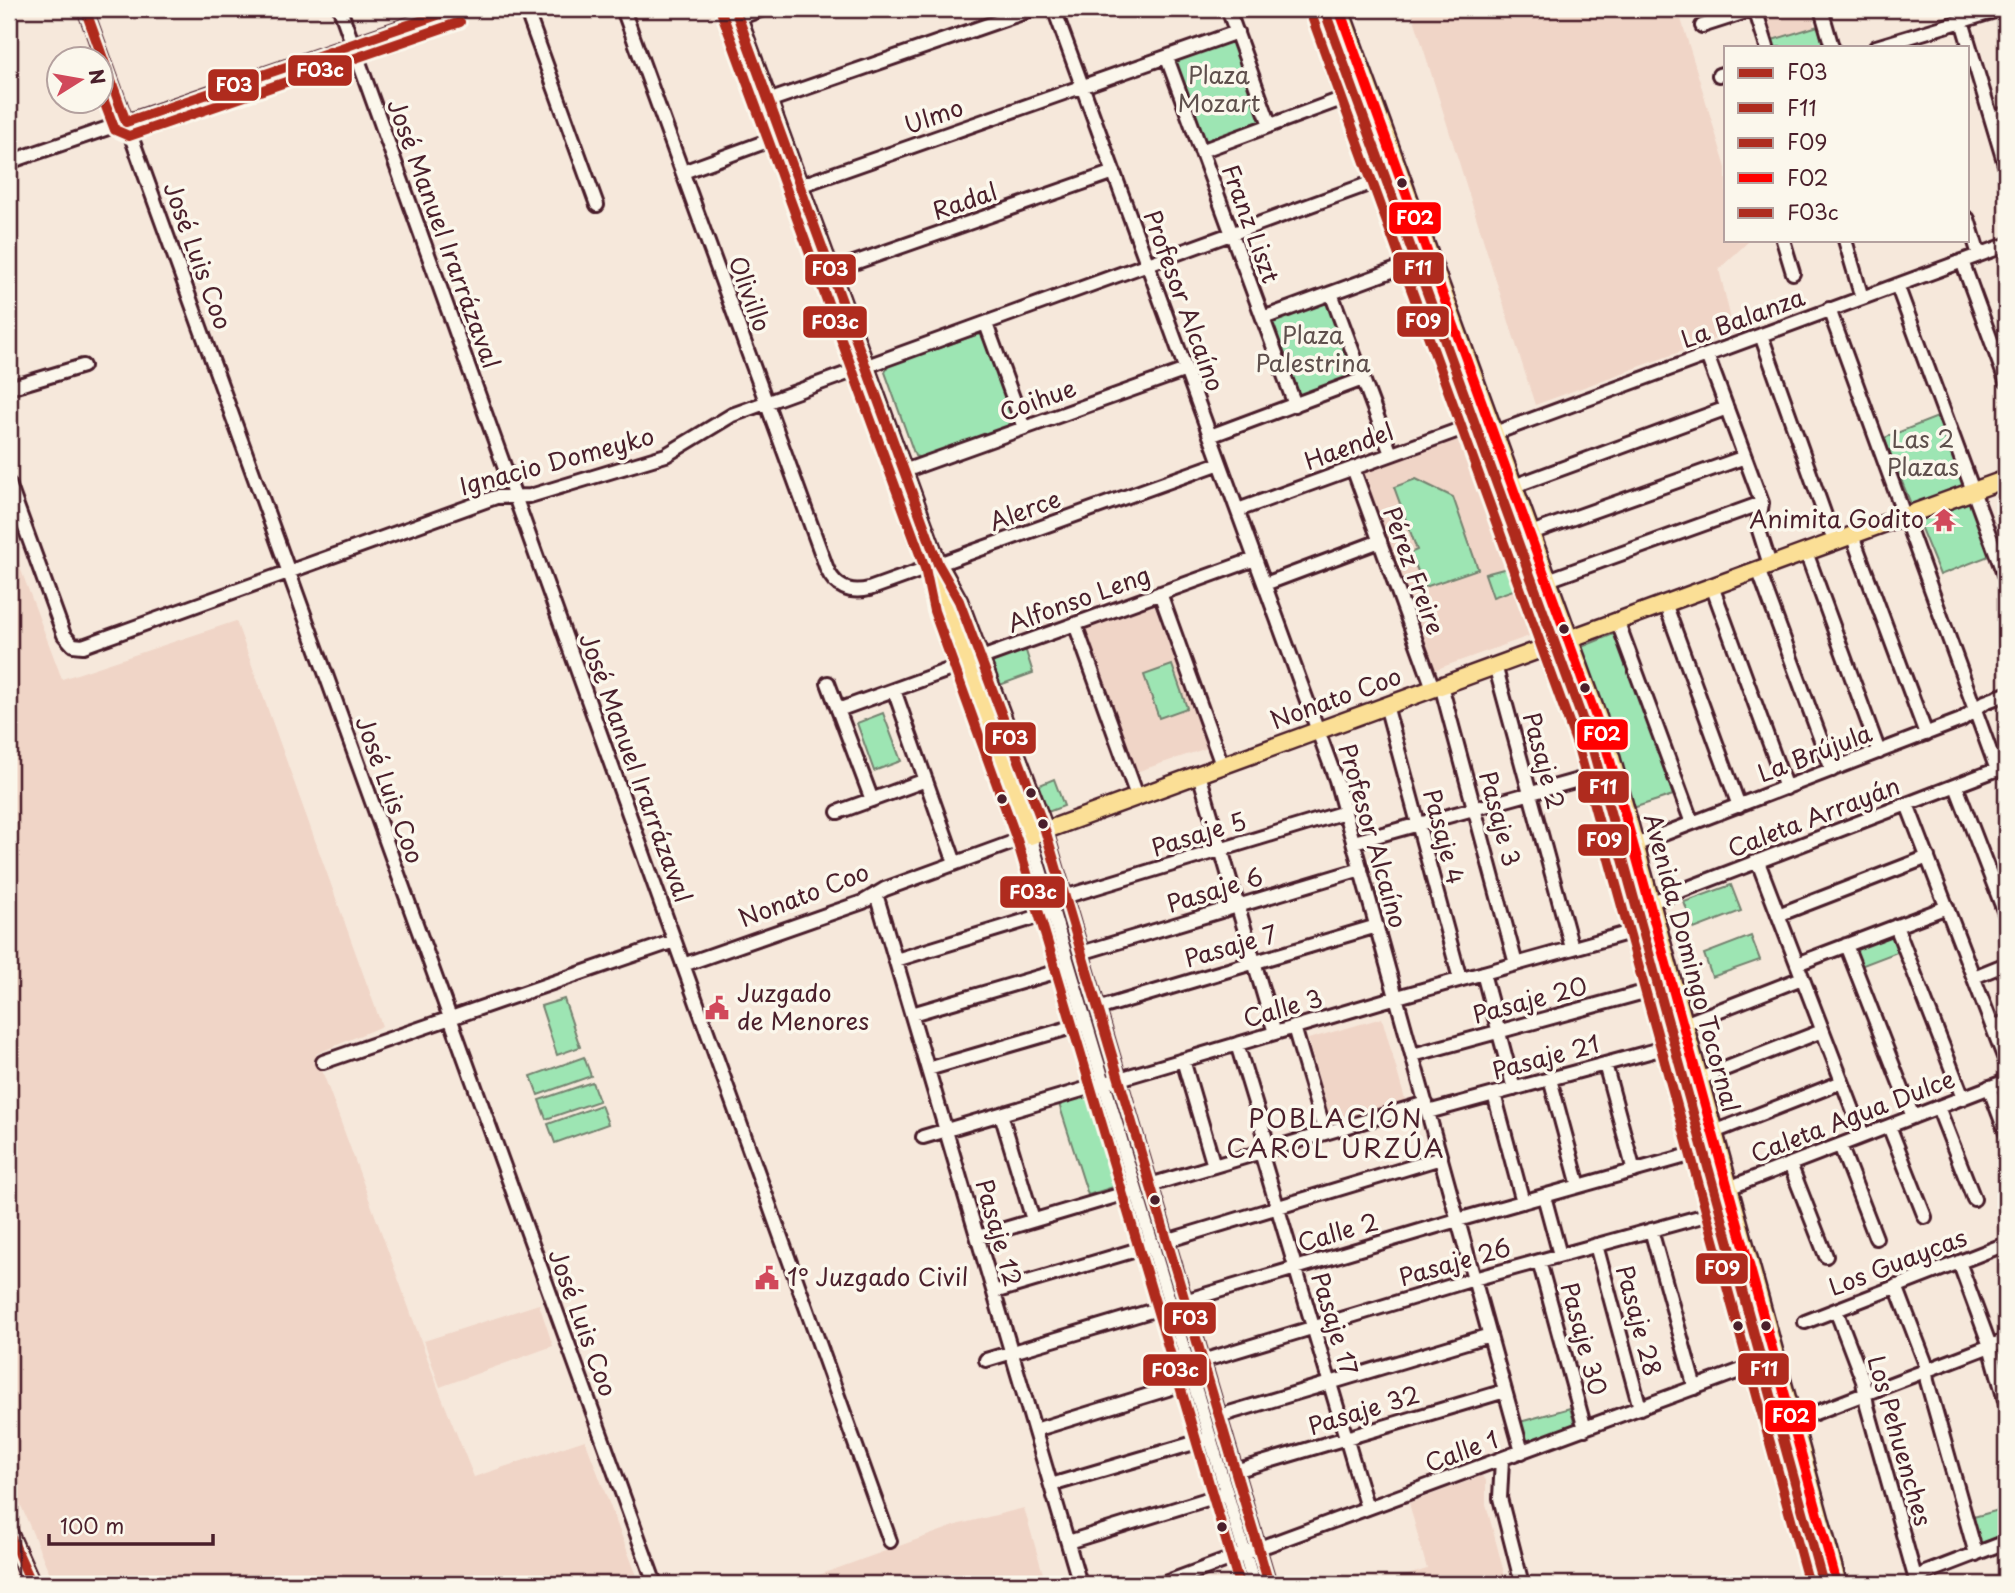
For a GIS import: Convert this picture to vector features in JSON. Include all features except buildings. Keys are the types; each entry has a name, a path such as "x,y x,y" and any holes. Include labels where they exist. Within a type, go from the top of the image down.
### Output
{"main road":[{"name":"Avenida Domingo Tocornal","path":"1324,9 1355,94 1393,175 1495,433 1548,580 1600,775 1684,1024 1714,1132 1723,1190 1770,1360 1823,1584"},
{"name":"Avenida Domingo Tocornal","path":"1340,9 1393,175 1416,261 1475,424 1606,742 1635,845 1644,905"},
{"path":"736,13 938,564 947,606 974,661 1037,833"},
{"name":"Nonato Coo","path":"1037,833 2006,479"},
{"name":"Avenida Domingo Tocornal","path":"1650,927 1659,988 1704,1151 1723,1190 1721,1210 1770,1360 1794,1421 1838,1584"},
{"path":"9,1534 32,1584"}],"street":[{"name":"José Luis Coo","path":"85,9 655,1584"},
{"name":"José Manuel Irarrázaval","path":"340,9 890,1541"},
{"path":"9,162 455,9"},
{"path":"526,9 597,205"},
{"name":"Olivillo","path":"623,9 827,569 833,580 843,588"},
{"path":"736,13 763,9"},
{"path":"768,101 1034,9"},
{"path":"1228,9 1270,125"},
{"path":"1702,26 1755,9 1766,46"},
{"path":"1821,9 1832,46"},
{"path":"1883,46 1913,42 1962,21 2002,9"},
{"name":"Profesor Alcaíno","path":"1057,10 1083,89 1318,730 1345,812 1522,1452"},
{"path":"1962,21 2006,168"},
{"name":"Ulmo","path":"799,186 1083,89 1237,32"},
{"name":"Franz Liszt","path":"1167,58 1295,405"},
{"path":"1201,151 1355,94"},
{"path":"1991,118 2006,114"},
{"path":"682,172 781,136"},
{"name":"Radal","path":"831,271 1114,172"},
{"name":"Ignacio Domeyko","path":"9,484 64,635 73,645 88,645 496,497 536,494 666,455 722,418 1148,266 1393,175"},
{"path":"1969,222 1979,255"},
{"path":"1784,242 1793,273"},
{"path":"1846,242 1862,298"},
{"name":"La Balanza","path":"1495,433 2006,245"},
{"path":"1263,318 1416,261"},
{"path":"1962,261 2006,381"},
{"path":"1898,285 2006,580"},
{"path":"1331,293 1391,454"},
{"path":"1829,309 1975,710 2002,768"},
{"path":"986,324 1024,428"},
{"path":"1761,335 1834,541"},
{"path":"1707,355 1762,503 1758,527 1764,567 1832,770"},
{"path":"9,388 83,366"},
{"name":"Coihue","path":"904,471 1186,370"},
{"path":"1210,436 1363,379"},
{"path":"1514,486 1727,408"},
{"name":"Haendel","path":"1238,510 1475,424"},
{"path":"1531,533 1745,457"},
{"name":"Alerce","path":"843,588 862,591 1220,463"},
{"name":"Pérez Freire","path":"1353,468 1437,686"},
{"path":"1548,580 1762,503"},
{"path":"1852,535 1926,734"},
{"path":"1265,584 1380,541"},
{"path":"1806,552 1879,752"},
{"name":"Alfonso Leng","path":"838,710 1255,559"},
{"path":"1712,586 1786,788"},
{"path":"1160,593 1222,765"},
{"path":"1665,603 1739,806"},
{"path":"1617,620 1692,823"},
{"path":"1075,624 1138,796"},
{"name":"Pasaje 2","path":"1496,665 1572,948"},
{"path":"828,684 872,800"},
{"name":"Pasaje 3","path":"1437,686 1475,809 1516,964"},
{"path":"894,690 955,863"},
{"name":"La Brújula","path":"1635,845 1966,718 1975,710 2006,694"},
{"name":"Pasaje 4","path":"1386,705 1460,979"},
{"name":"Caleta Arrayán","path":"1644,905 2002,768"},
{"path":"1199,774 1275,1033"},
{"path":"1353,842 1600,775"},
{"path":"838,812 926,780"},
{"path":"1956,786 2006,916"},
{"path":"1907,804 2006,1062"},
{"name":"Pasaje 5","path":"1064,897 1345,812"},
{"path":"1037,833 1064,897 1269,1584"},
{"path":"1037,833 1053,912 1069,968 1254,1584"},
{"name":"Nonato Coo","path":"683,965 863,902 876,894 1037,833"},
{"path":"1778,915 1928,857"},
{"path":"1758,862 1863,1136"},
{"name":"Pasaje 6","path":"1081,953 1361,869"},
{"name":"Pasaje 12","path":"876,894 1080,1584"},
{"path":"1797,964 1947,907"},
{"path":"895,960 1053,912"},
{"name":"Pasaje 7","path":"1097,1009 1377,926"},
{"path":"1896,926 1962,1098"},
{"name":"Calle 3","path":"923,1137 1460,979 1650,927"},
{"path":"323,1062 674,941"},
{"path":"1846,946 1913,1117"},
{"path":"1973,977 2006,964"},
{"path":"912,1014 1069,968"},
{"path":"1483,973 1514,1089"},
{"path":"1684,1024 1802,978"},
{"name":"Pasaje 20","path":"1412,1055 1659,988"},
{"path":"1993,1027 2006,1022"},
{"path":"928,1069 1086,1023"},
{"path":"1294,1027 1325,1133"},
{"path":"1699,1079 1822,1031"},
{"name":"Pasaje 17","path":"1237,1044 1277,1208 1367,1508"},
{"name":"Pasaje 21","path":"1150,1185 1325,1133 1427,1107 1514,1089 1675,1045"},
{"path":"1183,1060 1214,1166"},
{"path":"1605,1064 1634,1171"},
{"path":"1550,1079 1579,1186"},
{"name":"Caleta Agua Dulce","path":"1723,1190 2006,1081"},
{"path":"1714,1132 1842,1082"},
{"path":"1989,1087 2006,1133"},
{"path":"1494,1094 1523,1202"},
{"path":"1938,1107 1974,1199"},
{"path":"1001,1114 1033,1220"},
{"path":"1889,1126 1925,1217"},
{"path":"1840,1145 1876,1238"},
{"name":"Calle 2","path":"986,1360 1458,1220 1704,1151"},
{"path":"1166,1241 1441,1158"},
{"path":"1790,1164 1826,1256"},
{"path":"978,1237 1136,1190"},
{"path":"1544,1196 1560,1255"},
{"name":"Pasaje 26","path":"1202,1361 1474,1279 1721,1210"},
{"path":"1651,1230 1695,1388"},
{"name":"Los Guaycas","path":"1805,1322 2006,1244"},
{"path":"994,1292 1153,1245"},
{"name":"Pasaje 28","path":"1596,1245 1640,1408"},
{"name":"Pasaje 30","path":"1539,1261 1586,1429"},
{"path":"1959,1262 1990,1346 2006,1404"},
{"path":"1896,1286 1926,1370 1976,1553"},
{"name":"Los Pehuenches","path":"1836,1310 1863,1381 1916,1581"},
{"path":"1219,1416 1490,1335"},
{"path":"1794,1421 2006,1340"},
{"name":"Calle 1","path":"1162,1584 1185,1580 1258,1548 1770,1360"},
{"path":"1035,1430 1194,1381"},
{"name":"Pasaje 32","path":"1235,1471 1505,1391"},
{"path":"1051,1485 1211,1438"},
{"path":"1502,1460 1500,1498 1522,1584"},
{"path":"1068,1542 1227,1493"},
{"path":"1916,1581 2006,1542"}],"shaded area":[{"path":"1411,9 1678,9 1724,161 1724,242 1748,242 1719,269 1734,332 1535,405"},
{"path":"1764,9 1809,9 1815,27 1773,40"},
{"path":"1454,435 1464,439 1534,629 1532,635 1434,670 1362,477 1366,468"},
{"path":"9,538 62,679 236,621 382,1026 316,1054 440,1393 474,1477 585,1440 640,1584 54,1584 9,1477"},
{"path":"1154,604 1207,748 1136,772 1085,627"},
{"path":"1382,1018 1406,1103 1331,1124 1308,1039"},
{"path":"539,1304 553,1346 440,1387 424,1341"},
{"path":"1482,1476 1486,1480 1486,1504 1507,1584 1379,1584 1427,1569 1409,1503"},
{"path":"1024,1508 1046,1584 794,1584 960,1524"}],"green space":[{"path":"1818,26 1824,46 1771,46 1769,41"},
{"name":"Plaza Mozart","path":"1229,38 1235,42 1261,123 1210,141 1203,140 1175,64 1177,58"},
{"name":"Plaza Palestrina","path":"1328,299 1358,375 1299,400 1268,324 1272,319"},
{"path":"979,334 984,338 1013,417 1008,427 921,458 915,456 885,372 889,365"},
{"name":"Las 2 Plazas","path":"1940,416 1994,554 1940,575 1884,438"},
{"path":"1416,479 1453,497 1478,569 1425,587 1410,553 1417,550 1394,487"},
{"path":"1511,567 1519,588 1493,597 1485,574"},
{"path":"1616,633 1673,795 1633,808 1579,648"},
{"path":"1025,648 1033,673 997,686 988,662"},
{"path":"1172,665 1187,708 1159,718 1144,675"},
{"path":"883,713 901,761 874,771 857,723"},
{"path":"1054,779 1064,806 1045,813 1035,787"},
{"path":"1731,885 1741,911 1694,929 1684,902"},
{"path":"1892,930 1900,951 1858,967 1850,947"},
{"path":"1751,936 1760,960 1712,977 1704,954"},
{"path":"564,999 580,1047 557,1055 541,1006"},
{"path":"584,1057 591,1076 538,1095 531,1076"},
{"path":"592,1082 599,1101 546,1119 539,1100"},
{"path":"1095,1093 1123,1184 1088,1195 1059,1104"},
{"path":"601,1105 608,1124 555,1143 548,1124"},
{"path":"1570,1408 1575,1425 1525,1443 1520,1422"},
{"path":"2006,1508 2006,1537 1978,1547 1970,1518"}],"transit line":[{"name":"F03","path":"85,9 126,122 455,9"},
{"name":"F03","path":"735,9 938,564 959,601 1045,830 1269,1584"},
{"name":"F11","path":"1324,9 1591,743 1823,1584"},
{"name":"F02","path":"1339,9 1604,739 1836,1580"},
{"name":"F03c","path":"722,14 925,568 934,611 1017,840 1239,1584"},
{"name":"F09","path":"1311,14 1578,747 1809,1584"},
{"name":"F03c","path":"110,116 115,130 129,136 460,22"},
{"name":"F11","path":"9,1533 32,1584"}],"place":[{"name":"Animita Godito","path":"1944,520"},
{"name":"Juzgado de Menores","path":"717,1008"},
{"name":"1° Juzgado Civil","path":"767,1278"}],"district":[{"name":"POBLACIÓN CAROL URZÚA","path":"1336,1134"}]}
